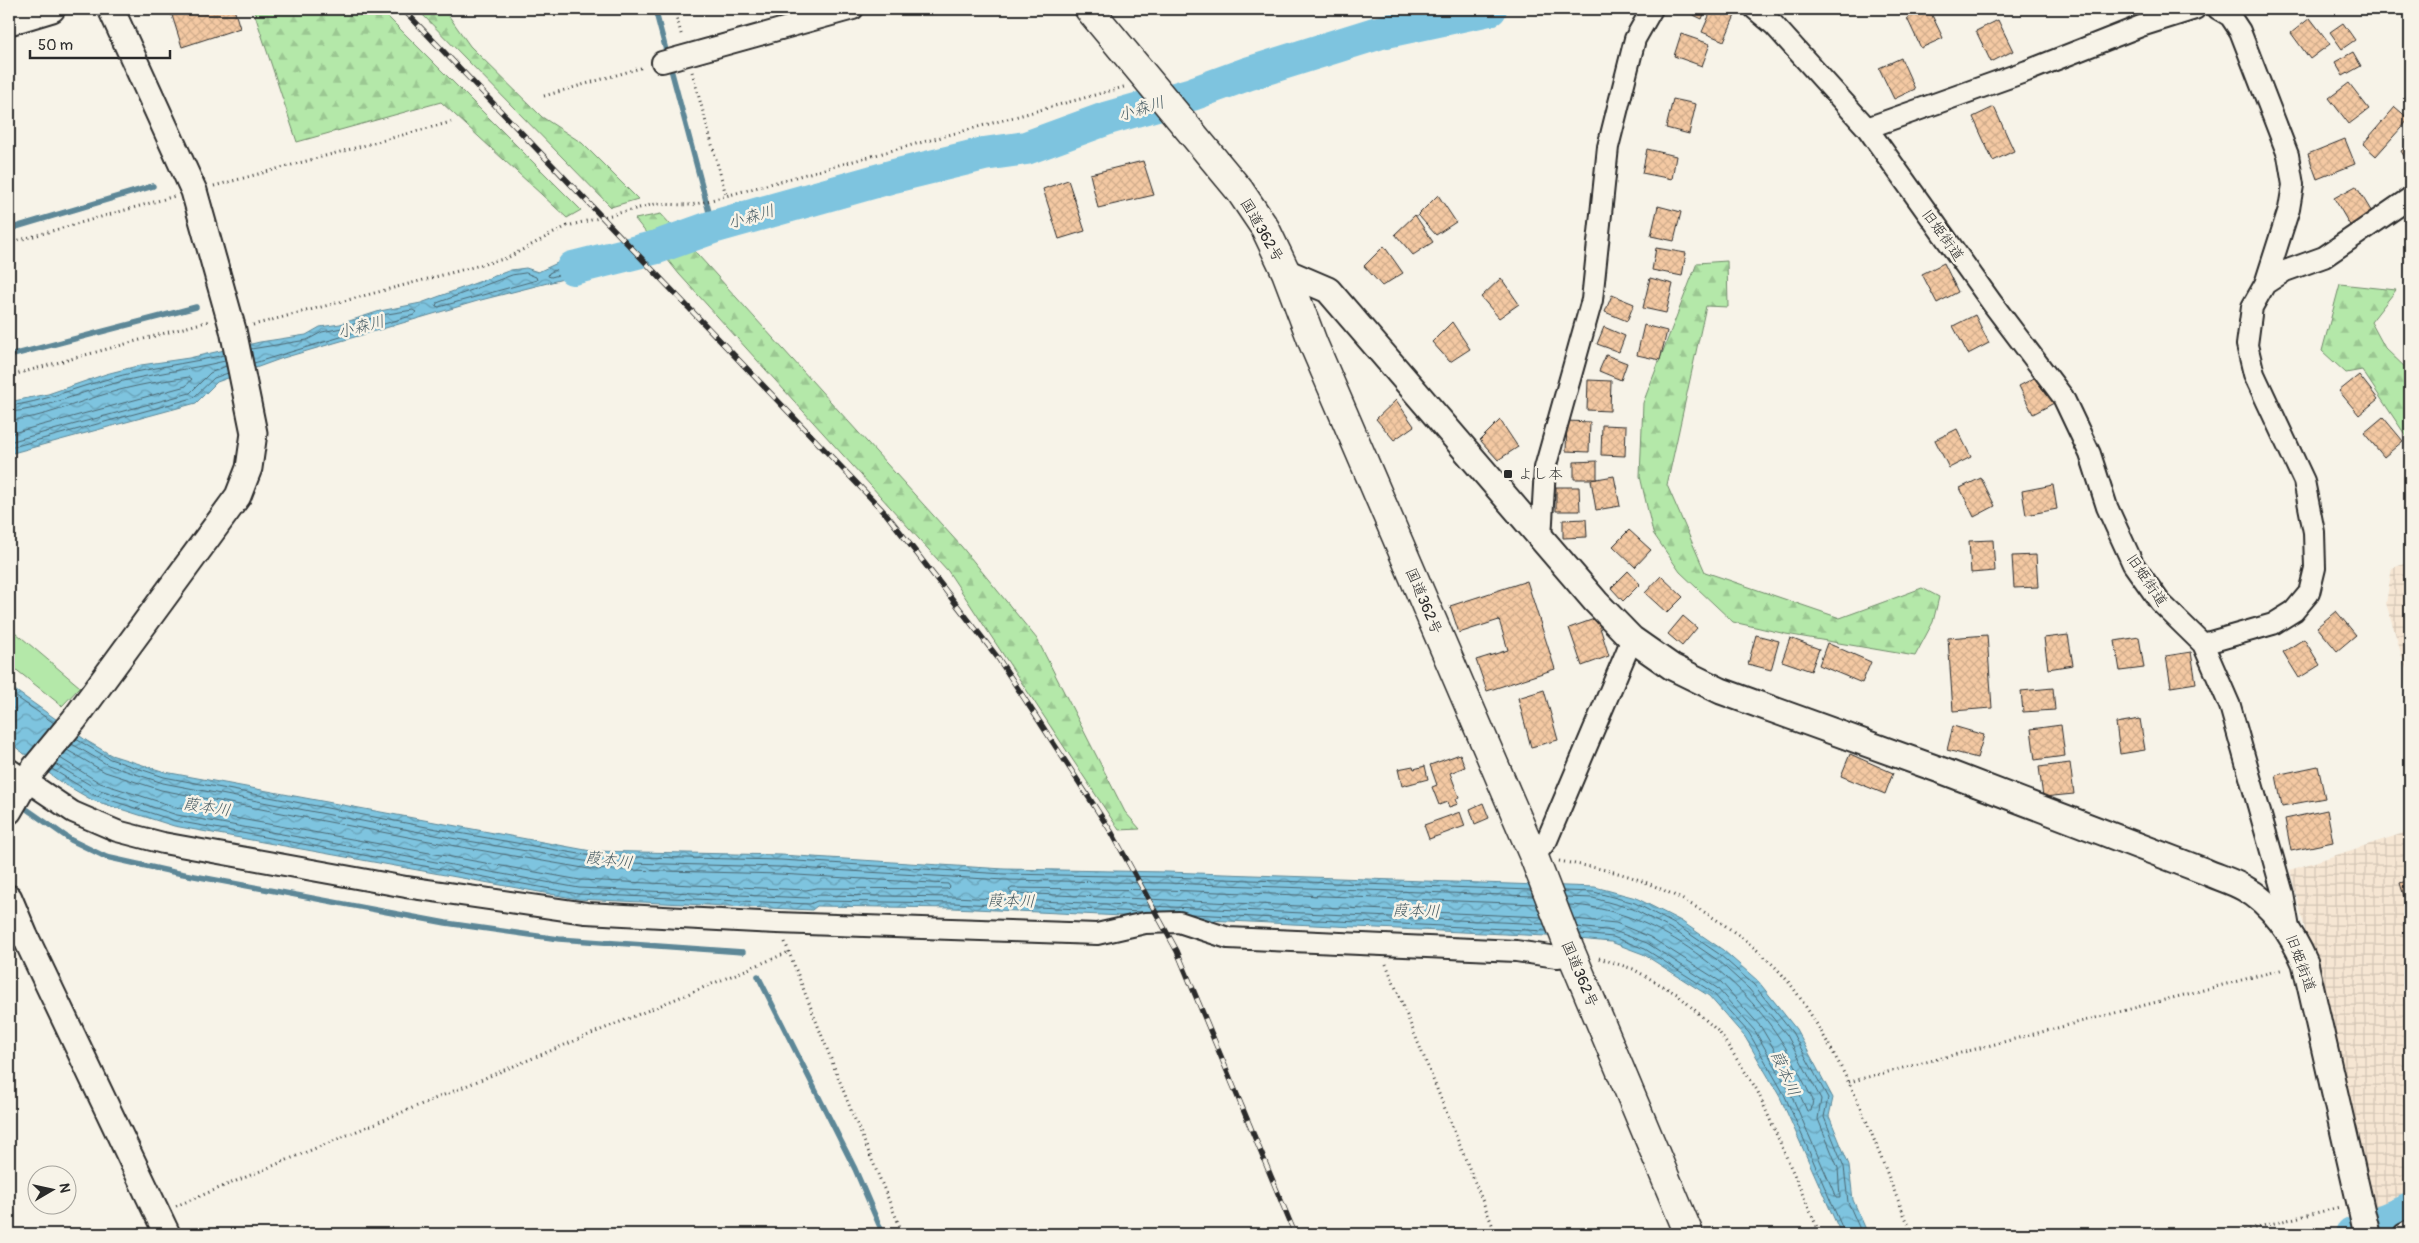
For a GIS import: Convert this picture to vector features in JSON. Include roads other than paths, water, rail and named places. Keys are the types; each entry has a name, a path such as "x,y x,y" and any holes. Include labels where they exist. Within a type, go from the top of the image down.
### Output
{"highway":[{"name":"国道362号","path":"1092,10 1140,85 1181,118 1240,191 1265,228 1286,272 1313,343 1536,863 1580,954 1688,1234"}],"street":[{"path":"9,22 52,9"},
{"path":"9,810 22,774 74,720 238,496 249,468 254,433 245,382 231,323 194,191 111,9"},
{"path":"676,58 853,9"},
{"path":"1541,539 1545,468 1592,300 1608,147 1635,39 1652,9"},
{"name":"旧姫街道","path":"1755,9 1774,25 1866,128 1992,304 2063,397 2090,454 2107,507 2133,564 2160,602 2203,644 2230,706 2283,894 2290,934 2305,963 2363,1216"},
{"path":"1866,128 2027,70 2141,26 2195,9"},
{"path":"2203,644 2273,624 2294,611 2308,593 2315,568 2314,532 2304,481 2254,374 2247,345 2252,307 2265,284 2289,209 2293,185 2288,156 2240,31 2230,16 2218,9"},
{"path":"2265,284 2285,271 2324,257 2410,198"},
{"path":"1286,272 1328,290 1541,539 1632,639 1672,667 1721,691 1943,771 2245,888 2271,910 2290,934"},
{"path":"1536,863 1632,639"},
{"path":"22,774 73,812 117,831 163,843 406,886 586,913 778,923 1097,934 1145,923 1179,922 1228,938 1516,951 1557,957 1580,954"},
{"path":"9,898 17,935 162,1224"},
{"path":"2404,1234 2410,1231"}],"water":[{"path":"581,252 620,252 610,267 481,300 283,358 217,382 196,403 9,454 9,402 48,394 106,374 141,365 189,358 260,342 306,335 320,327 340,324 380,311 421,303 511,270 526,268 538,272"},
{"name":"葭本川","path":"9,686 87,741 111,755 165,772 591,851 781,855 1004,869 1167,872 1595,887 1636,898 1681,921 1723,950 1758,981 1796,1029 1833,1098 1829,1116 1849,1165 1853,1200 1868,1234 1841,1234 1780,1097 1745,1037 1709,996 1643,954 1611,942 1546,936 953,908 817,906 812,910 578,899 174,826 92,800 59,781 9,742"}],"waterway":[{"path":"655,9 713,227"},
{"name":"小森川","path":"573,268 657,247 713,227 894,176 984,154 1026,148 1108,118 1192,94 1247,74 1378,33 1490,9"},
{"path":"9,229 153,186"},
{"path":"9,356 196,307"},
{"path":"28,810 71,840 106,857 173,872 446,923 559,939 743,952"},
{"path":"758,976 855,1169 883,1234"},
{"path":"2352,1234 2410,1210"}],"railway":[{"path":"403,9 887,515 998,658 1112,833 1177,951 1295,1234"}],"place":[{"name":"よし本","path":"1508,474"}]}
